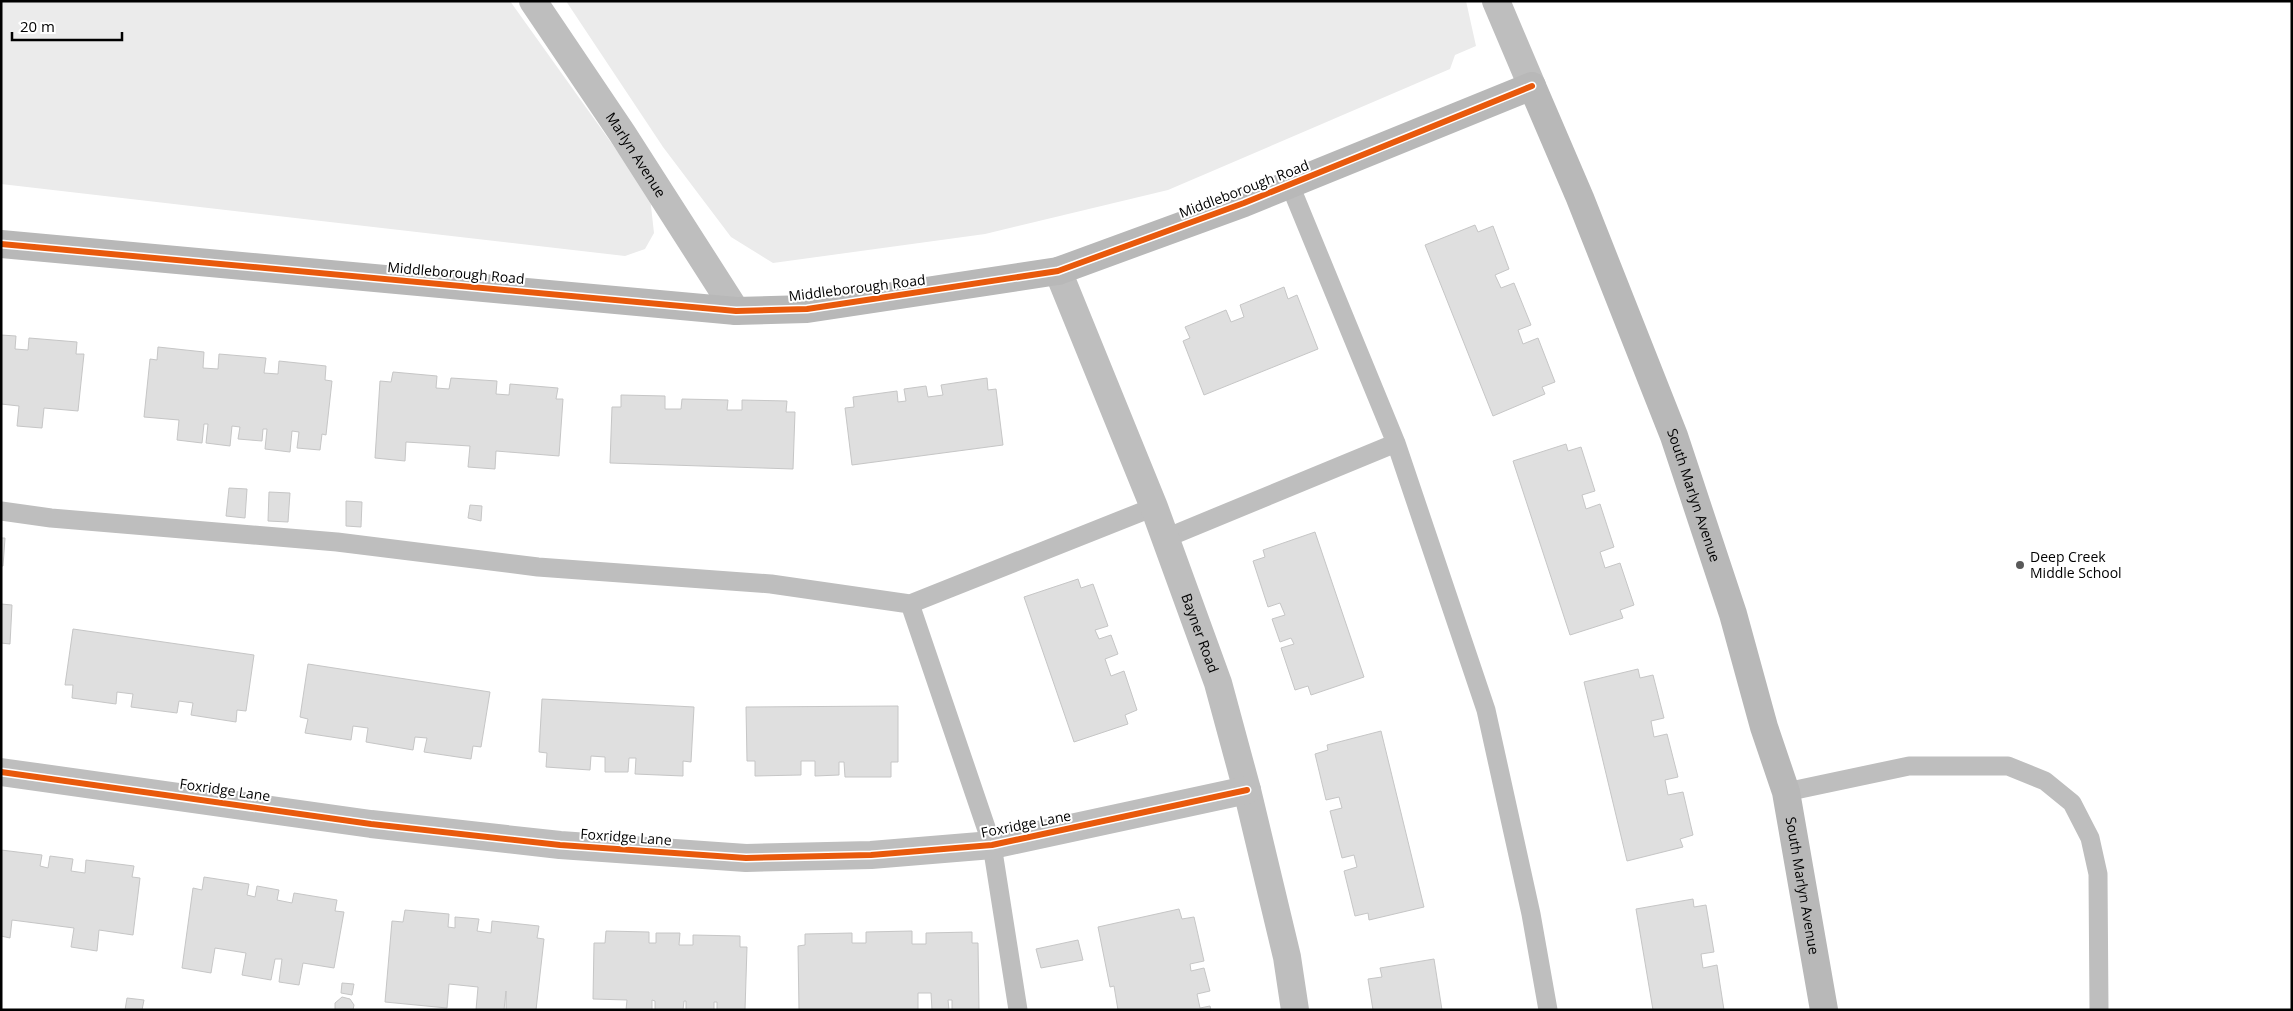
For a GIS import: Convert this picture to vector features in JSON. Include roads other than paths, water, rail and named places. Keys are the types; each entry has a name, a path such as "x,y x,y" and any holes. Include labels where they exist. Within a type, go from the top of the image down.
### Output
{"street":[{"name":"Marlyn Avenue","path":"533,1 622,133 736,311"},
{"name":"South Marlyn Avenue","path":"1496,1 1580,198 1674,436 1733,614 1764,727 1786,792 1824,1010"},
{"name":"Middleborough Road","path":"1,244 736,311 807,310 1058,271 1290,185 1532,86"},
{"name":"Bayner Road","path":"1058,271 1154,507 1218,683 1247,790 1287,957 1295,1010"},
{"name":"Foxridge Lane","path":"1,772 371,824 560,845 746,858 871,855 992,845 1247,790"}],"lane":[{"path":"1290,185 1396,444 1486,710 1529,905 1548,1010"},
{"path":"1166,538 1396,444"},
{"path":"1,510 51,518 337,542 538,567 771,584 910,604 1154,507"},
{"path":"910,604 992,845 1018,1010"},
{"path":"1786,792 1909,766 2008,766 2045,781 2072,803 2090,838 2098,874 2099,1010"}],"place":[{"name":"Deep Creek Middle School","path":"2020,565"}]}
